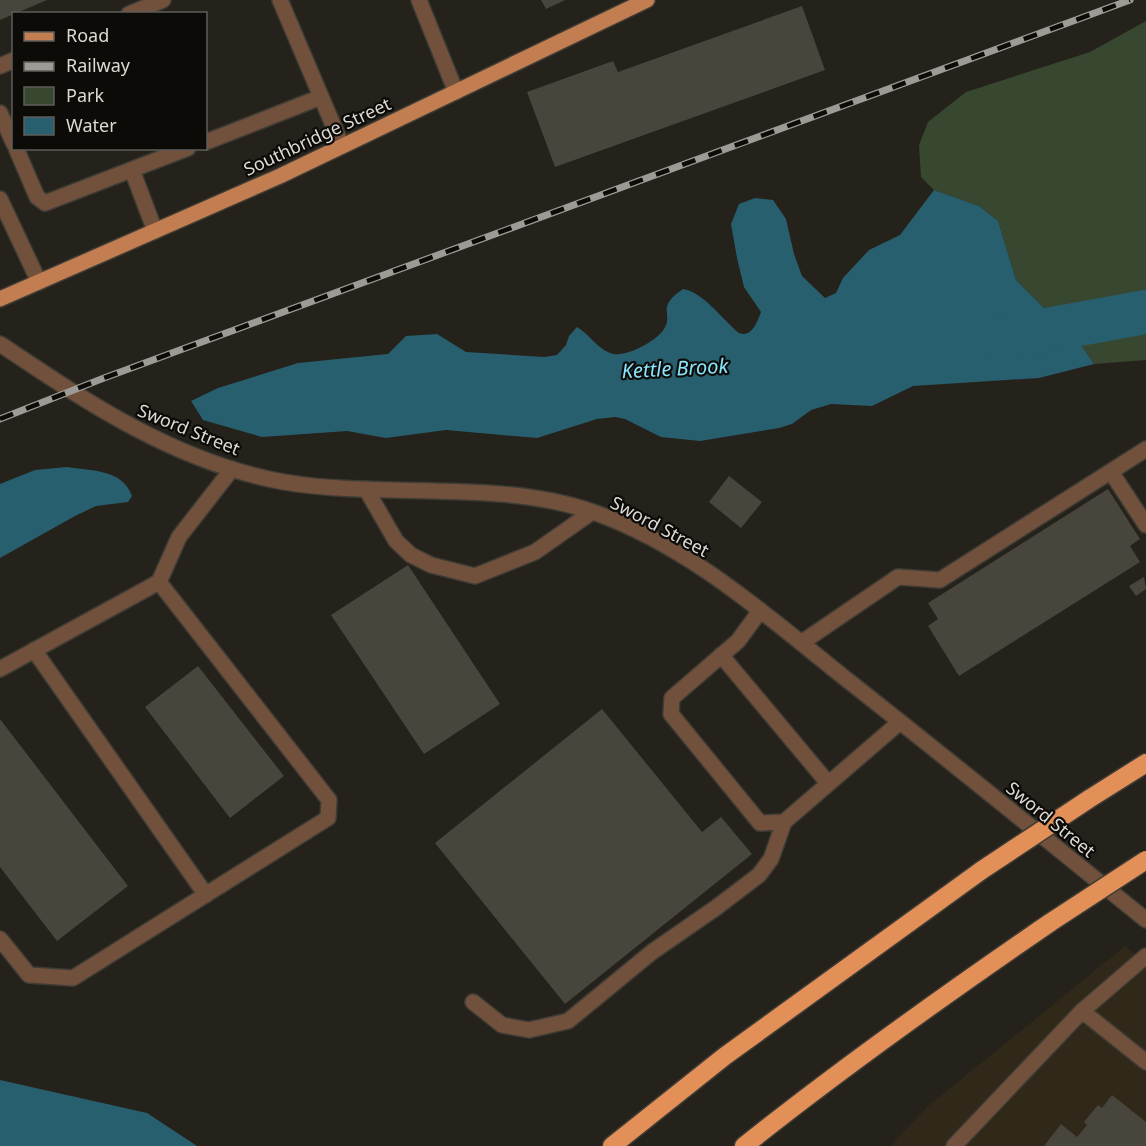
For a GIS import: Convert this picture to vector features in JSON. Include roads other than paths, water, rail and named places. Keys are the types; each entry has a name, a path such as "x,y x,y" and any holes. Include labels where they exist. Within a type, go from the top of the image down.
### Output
{"highway":[{"path":"612,1146 735,1049 982,870 1146,763"},
{"path":"744,1146 918,1014 1146,860"}],"main road":[{"name":"Southbridge Street","path":"0,300 342,146 647,0"}],"street":[{"path":"134,12 163,0"},
{"path":"280,0 342,146"},
{"path":"419,0 456,92"},
{"path":"207,142 321,97"},
{"path":"0,113 12,140"},
{"path":"16,150 37,197 45,203 183,150"},
{"path":"132,170 155,231"},
{"path":"0,199 39,282"},
{"name":"Sword Street","path":"0,344 80,397 131,427 232,469 284,482 546,500 592,512 663,545 760,611 1146,920"},
{"path":"801,644 898,578 940,580 1146,448"},
{"path":"0,669 159,582 179,537 232,469"},
{"path":"1111,472 1146,525"},
{"path":"366,489 396,541 411,555 430,565 476,576 535,552 592,512"},
{"path":"0,939 29,975 73,978 328,818 329,800 159,582"},
{"path":"760,611 738,641 672,698 671,714 760,823 783,822"},
{"path":"34,650 206,895"},
{"path":"721,656 828,783"},
{"path":"473,1002 502,1025 529,1030 568,1021 652,952 759,875 771,859 783,822 900,722"},
{"path":"954,1146 1082,1011 1146,956"},
{"path":"1082,1011 1146,1062"}],"water":[{"path":"934,190 979,206 998,221 1016,280 1082,346 1094,364 1039,378 913,386 872,406 831,404 811,410 792,424 779,428 700,441 661,437 625,419 615,417 597,419 537,438 446,430 386,438 347,431 262,437 203,420 191,401 218,388 298,363 388,354 406,336 437,334 466,352 544,357 557,355 577,327 605,351 623,353 640,348 660,334 667,323 667,306 683,289 705,300 739,333 744,334 751,331 761,312 744,287 737,258 731,224 739,204 755,198 773,200 786,219 802,276 825,298 836,293 843,278 869,250 900,235"},
{"path":"67,467 114,476 128,487 132,496 128,502 96,506 0,558 0,484 35,470"},
{"path":"0,1080 147,1113 197,1146 0,1146"}],"waterway":[{"name":"Kettle Brook","path":"1003,338 1146,312"}],"railway":[{"path":"0,419 104,378 1130,0"}]}
